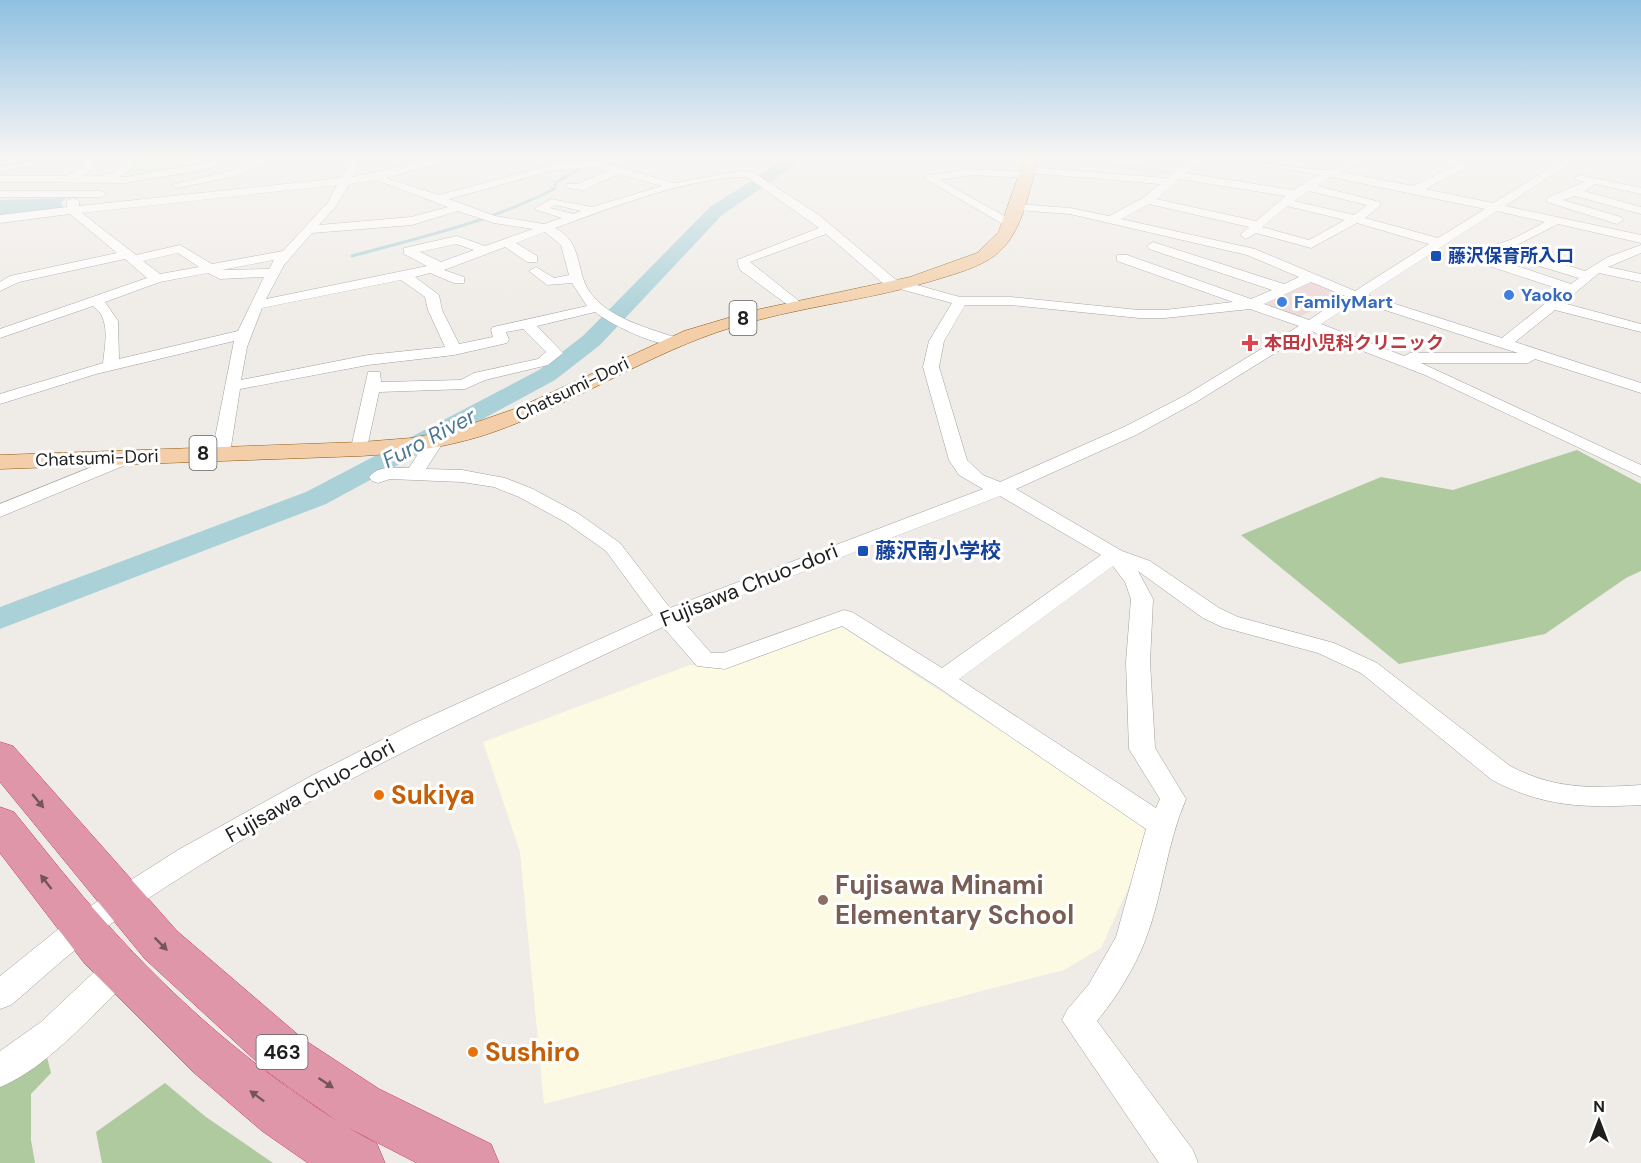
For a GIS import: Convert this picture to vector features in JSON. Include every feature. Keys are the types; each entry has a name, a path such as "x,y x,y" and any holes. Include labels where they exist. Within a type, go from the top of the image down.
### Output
{"highway":[{"name":"463","path":"0,756 161,945 286,1056 361,1107 472,1163"},
{"name":"463","path":"0,823 82,928 119,969 253,1094 329,1147 358,1163"}],"main road":[{"name":"Chatsumi-Dori","path":"0,462 360,448 435,441 489,426 535,409 672,341 724,323 797,305 897,285 978,261 994,250 1011,225 1015,212"}],"street":[{"path":"0,219 48,212"},
{"path":"76,212 157,279"},
{"path":"221,453 239,347 256,305 272,273 324,212"},
{"path":"307,230 412,221 442,212"},
{"path":"475,212 491,218 545,228 563,240 570,250 578,284 609,315 672,341"},
{"path":"554,212 573,217"},
{"path":"256,305 435,268 586,212"},
{"path":"804,212 890,282 960,301 1011,301 1152,315 1253,304 1310,277"},
{"path":"989,212 1011,225"},
{"path":"1071,212 1251,252 1356,296 1641,388"},
{"path":"1112,220 1126,212"},
{"path":"1197,212 1311,243 1365,212"},
{"path":"1231,246 1272,212"},
{"path":"1331,212 1440,243"},
{"name":"Fujisawa Chuo-dori","path":"0,996 82,928 122,901 188,858 322,782 422,730 666,617 1000,489 1130,431 1190,399 1488,212"},
{"path":"1519,212 1641,239"},
{"path":"1594,212 1631,223"},
{"path":"1557,219 1517,242 1473,256 1572,289"},
{"path":"797,305 745,267 743,260 815,232 828,230"},
{"path":"1179,236 1122,258 1396,357 1641,471"},
{"path":"459,280 408,251 458,240 484,250"},
{"path":"506,242 552,282 577,278"},
{"path":"1517,242 1594,270"},
{"path":"1153,246 1284,289"},
{"path":"1498,248 1594,270 1641,278"},
{"path":"0,287 15,279 180,249 211,267 220,275 272,273"},
{"path":"1504,345 1572,289 1582,284 1594,270 1641,249"},
{"path":"0,334 157,279 286,254"},
{"path":"1622,256 1641,260"},
{"path":"404,276 432,295 435,310 454,350"},
{"path":"95,301 104,305 112,322 114,336 110,365"},
{"path":"960,301 937,341 931,358 931,367 960,465 976,479 1019,497 1115,555 1143,565 1198,606 1230,622 1326,648 1369,668 1501,773 1522,785 1573,799 1641,795"},
{"path":"1552,305 1641,328"},
{"path":"232,386 502,340 498,330 609,315"},
{"path":"371,387 465,384 480,376 543,362 555,353 528,325"},
{"path":"0,397 110,365 245,334"},
{"path":"1396,357 1544,358"},
{"path":"360,448 378,360"},
{"path":"414,474 435,441"},
{"path":"0,511 129,457"},
{"path":"378,477 387,473 414,474 462,476 498,482 526,493 572,518 613,548 666,617 705,661 725,661 844,618 943,679 1161,825"},
{"path":"943,679 1115,555"},
{"path":"1115,555 1135,581 1142,599 1138,662 1142,749 1173,799 1161,825 1130,940 1100,994 1078,1020 1180,1163"},
{"path":"0,1071 52,1033 119,969"}],"shaded area":[{"path":"1311,281 1344,293 1298,318 1261,304"},
{"name":"Fujisawa Minami Elementary School","path":"842,627 1136,819 1151,838 1101,948 1064,970 544,1104 520,852 483,742 690,665 722,668"}],"green space":[{"path":"1577,450 1641,484 1641,571 1626,578 1545,634 1399,664 1241,535 1381,477 1453,490"},
{"path":"47,1057 51,1073 31,1094 31,1140 35,1163 0,1163 0,1082"},
{"path":"165,1083 206,1117 273,1163 102,1163 96,1132"}],"water":[{"path":"0,212 25,212 0,215"}],"waterway":[{"path":"352,256 455,228 501,212"},
{"name":"Furo River","path":"0,619 316,498 547,375 592,340 715,212"}],"place":[{"name":"藤沢保育所入口","path":"1436,256"},
{"name":"Yaoko","path":"1509,295"},
{"name":"FamilyMart","path":"1282,302"},
{"name":"本田小児科クリニック","path":"1250,343"},
{"name":"藤沢南小学校","path":"863,551"},
{"name":"Sukiya","path":"379,795"},
{"name":"Fujisawa Minami Elementary School","path":"823,900"},
{"name":"Sushiro","path":"473,1052"}]}
